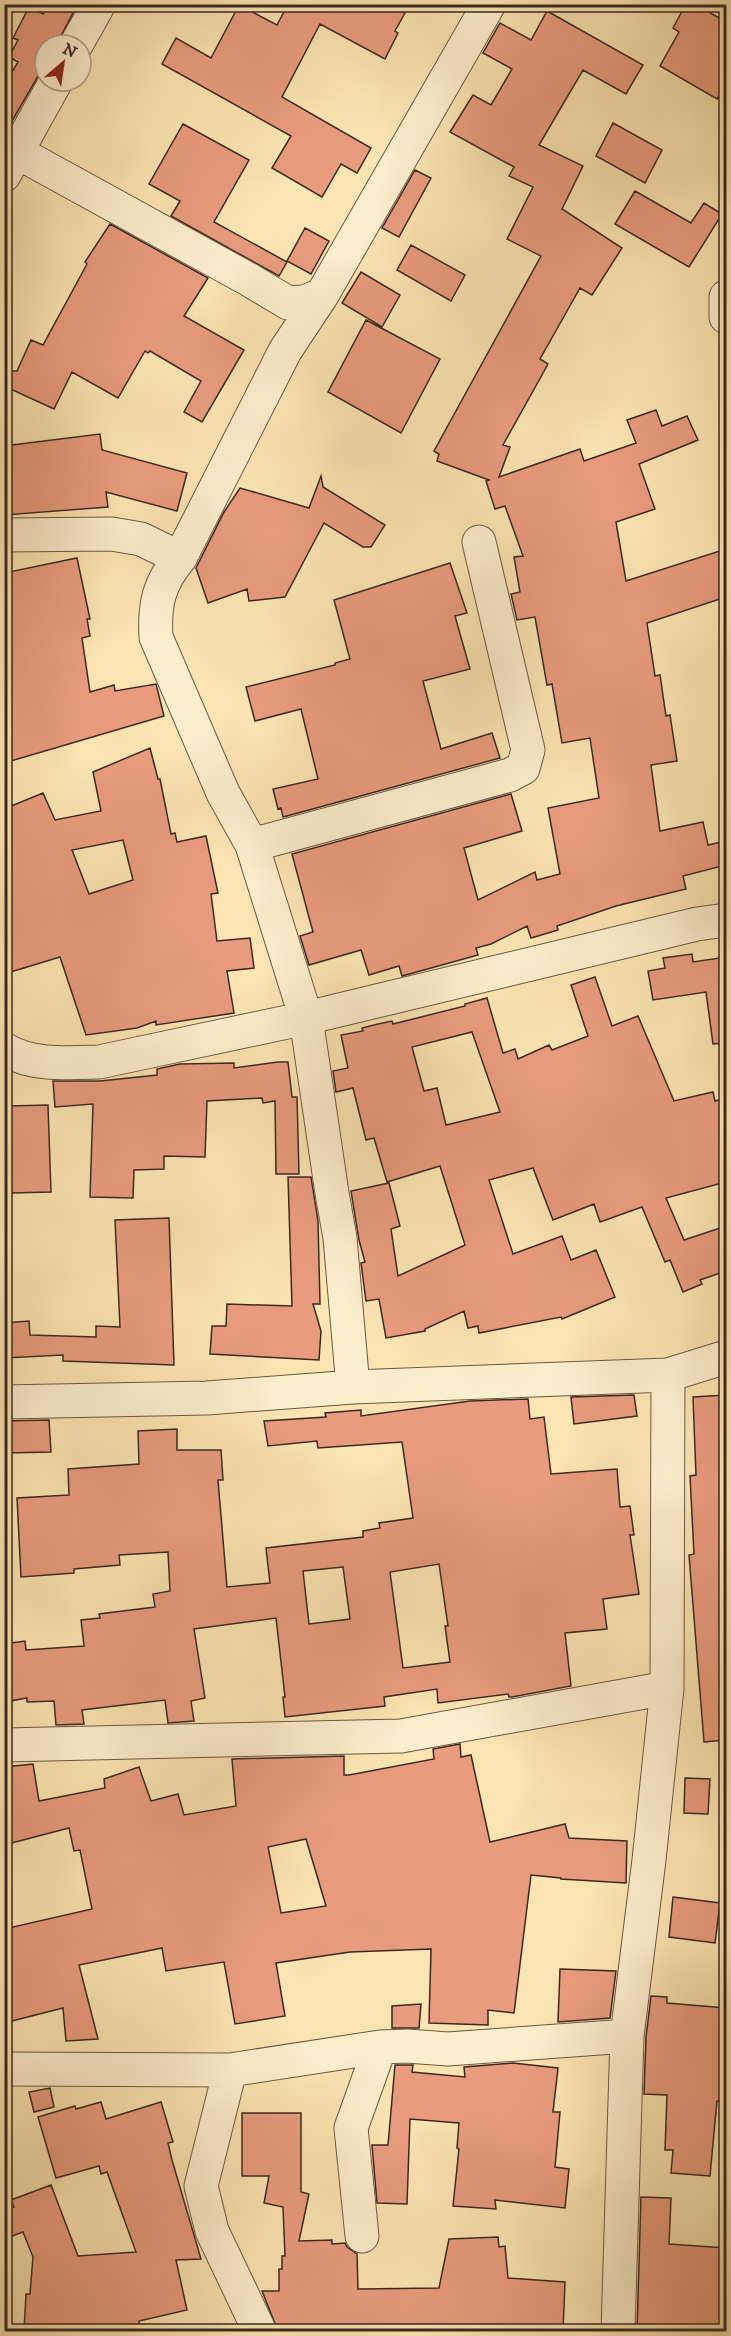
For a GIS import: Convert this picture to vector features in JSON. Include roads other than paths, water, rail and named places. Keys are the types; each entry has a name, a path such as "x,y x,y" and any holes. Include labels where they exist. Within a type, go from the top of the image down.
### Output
{"street":[{"path":"83,33 99,4"},
{"path":"353,1387 340,1238 306,1018 252,845 223,793 156,637 158,597 166,574 180,558 285,351 322,295 489,4"},
{"path":"49,93 11,163 248,279 288,303 304,302 322,295"},
{"path":"726,297 726,317"},
{"path":"4,535 112,534 141,539 180,558"},
{"path":"252,845 510,776 523,768 528,750 479,542"},
{"path":"4,1049 27,1059 64,1063 99,1062 306,1018 697,924 726,920"},
{"path":"4,1401 207,1398 353,1387 669,1375 726,1358"},
{"path":"618,2331 627,2036 667,1688 669,1375"},
{"path":"4,1745 40,1746 400,1736 667,1688"},
{"path":"4,2069 230,2070 380,2047 448,2049 627,2036"},
{"path":"362,2236 351,2128 380,2047"},
{"path":"230,2070 201,2186 212,2231 260,2331"}]}
